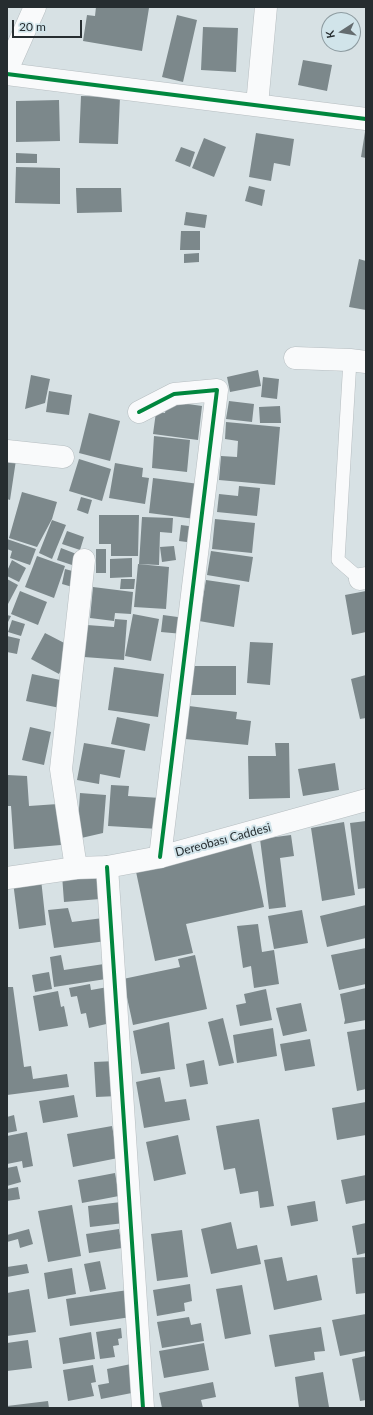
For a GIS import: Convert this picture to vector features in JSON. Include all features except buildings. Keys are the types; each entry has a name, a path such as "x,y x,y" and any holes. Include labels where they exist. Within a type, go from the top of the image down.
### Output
{"street":[{"path":"7,70 34,7"},
{"path":"257,105 266,7"},
{"path":"7,74 366,119"},
{"path":"295,358 358,361"},
{"path":"139,412 174,394 217,390 160,857"},
{"path":"7,451 63,457"},
{"path":"76,868 61,769 84,560"},
{"name":"Dereobası Caddesi","path":"7,878 76,868 107,867 160,857 366,800"},
{"path":"107,867 143,1408"}],"lane":[{"path":"358,361 338,560 363,579"}],"cycle path":[{"path":"7,74 366,119"},
{"path":"139,412 174,394 217,390 160,857"},
{"path":"107,867 143,1408"}]}
